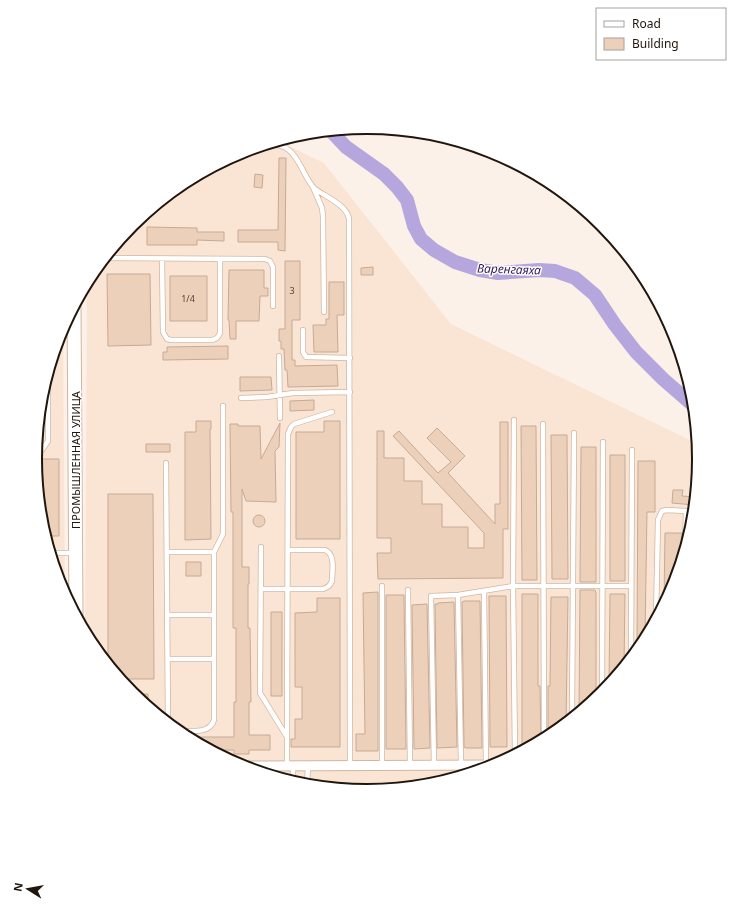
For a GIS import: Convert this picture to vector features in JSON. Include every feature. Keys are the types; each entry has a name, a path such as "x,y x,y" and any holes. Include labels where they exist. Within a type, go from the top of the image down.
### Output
{"main road":[{"name":"ПРОМЫШЛЕННАЯ УЛИЦА","path":"74,319 76,602"}],"street":[{"path":"263,766 473,765"}],"lane":[{"path":"281,146 289,150 299,161 313,187 323,211 324,312"},
{"path":"313,187 344,209 348,215 350,358 350,765"},
{"path":"111,258 265,259 270,261 273,266 273,306"},
{"path":"162,259 163,332 167,339 178,340 212,340 219,337 220,259"},
{"path":"303,330 303,352 306,357 350,358"},
{"path":"279,356 280,418"},
{"path":"241,398 267,398 293,393 350,392"},
{"path":"42,450 48,441 48,395"},
{"path":"189,731 205,730 212,725 214,720 214,552 223,534 223,406"},
{"path":"292,774 287,737 289,589 288,434 290,427 299,421 332,412"},
{"path":"514,420 513,586 515,748"},
{"path":"543,424 544,731"},
{"path":"572,710 574,433"},
{"path":"602,683 603,442"},
{"path":"631,648 632,450"},
{"path":"166,463 168,715"},
{"path":"656,605 658,520 662,511 686,511 686,522"},
{"path":"261,547 260,693 287,737"},
{"path":"261,589 323,589 328,587 332,581 332,559 331,554 328,551 288,550"},
{"path":"167,552 214,552"},
{"path":"56,553 76,553"},
{"path":"382,586 382,765"},
{"path":"434,765 432,596 484,592 513,586 631,586"},
{"path":"408,590 410,765"},
{"path":"484,592 489,760"},
{"path":"458,595 461,765"},
{"path":"167,615 214,615"},
{"path":"168,659 214,659"},
{"path":"307,778 308,766"}],"shaded area":[{"path":"280,146 289,146 324,163 451,324 691,441 692,458 689,501 686,522 675,563 648,621 625,656 597,688 581,703 548,729 511,750 491,759 451,772 409,781 367,784 346,783 304,777 243,759 204,740 186,729 153,703 137,688 109,656 85,619 87,294 109,261 123,244 153,214 169,201 186,188 223,167 243,158"},
{"path":"63,344 65,578 59,563 48,522 42,458 48,395"}],"building":[{"path":"279,158 286,158 285,251 278,250 278,242 238,242 238,230 278,230"},
{"path":"255,174 263,175 262,188 254,187"},
{"path":"147,227 197,228 197,232 224,232 224,241 197,240 197,245 147,245"},
{"path":"285,261 300,261 300,320 292,320 292,360 295,360 295,366 337,365 338,386 288,387 287,370 285,370 284,349 281,349 281,341 279,341 279,329 285,329"},
{"path":"373,267 373,275 361,275 361,268"},
{"path":"229,270 264,270 264,288 268,288 268,296 260,296 259,321 236,321 236,339 230,339 228,320"},
{"path":"107,274 150,274 151,345 108,346"},
{"path":"170,276 207,276 207,321 170,321"},
{"path":"329,282 344,282 344,315 337,315 338,352 314,352 313,325 326,325 326,319 329,319"},
{"path":"228,346 228,359 163,360 163,352 167,352 167,347"},
{"path":"240,377 271,377 272,390 240,391"},
{"path":"314,400 314,410 290,411 290,401"},
{"path":"196,421 211,421 211,539 185,540 185,432 196,432"},
{"path":"324,421 340,421 340,539 296,539 296,432 324,432"},
{"path":"500,422 508,422 508,529 503,529 503,578 378,579 377,553 391,553 391,538 377,538 377,431 384,431 384,458 404,458 404,481 422,481 422,504 442,504 442,527 468,527 468,548 484,548 484,533 393,436 399,431 438,473 451,462 427,438 437,428 465,456 448,473 495,524 495,504 500,504"},
{"path":"280,423 279,447 275,451 276,502 246,501 242,489 242,567 249,567 248,628 250,628 251,702 249,702 249,735 270,735 270,750 249,750 249,754 234,754 234,750 223,750 199,737 234,737 234,702 236,702 236,628 233,628 233,512 231,512 230,424 238,424 238,426 260,426 261,459"},
{"path":"521,426 536,426 537,580 522,580"},
{"path":"551,435 567,435 568,579 552,579"},
{"path":"146,444 170,444 170,452 146,452"},
{"path":"581,447 596,447 596,582 580,582"},
{"path":"610,455 625,455 625,581 610,581"},
{"path":"42,459 59,459 59,536 51,536 48,522"},
{"path":"638,461 655,461 655,512 647,512 645,626 637,639"},
{"path":"673,490 683,490 682,496 689,497 688,504 672,503"},
{"path":"108,494 153,494 154,679 129,679 108,655"},
{"path":"257,515 261,515 265,521 261,527 257,527 253,523 253,519"},
{"path":"665,533 682,533 681,541 675,563 664,589"},
{"path":"186,562 201,562 201,576 186,576"},
{"path":"580,590 595,590 596,689 579,705"},
{"path":"378,592 378,751 356,751 356,734 365,734 363,593"},
{"path":"522,594 538,594 538,686 540,686 541,733 522,744"},
{"path":"610,594 625,594 624,657 609,675"},
{"path":"386,595 404,595 406,749 386,749"},
{"path":"489,596 506,596 507,747 490,747"},
{"path":"551,597 568,597 566,715 548,729 548,686 550,686"},
{"path":"317,598 340,598 340,747 291,747 291,739 295,739 295,719 302,719 302,687 295,687 295,613 317,612"},
{"path":"480,601 482,748 464,747 462,602"},
{"path":"454,602 457,747 437,748 435,604"},
{"path":"427,604 430,748 414,749 412,605"},
{"path":"271,612 282,612 282,696 271,696"}],"waterway":[{"name":"Варенгаяха","path":"335,135 346,147 384,174 397,187 407,200 414,226 421,239 434,250 455,262 480,270 498,273 539,270 555,271 575,278 595,295 615,325 636,352 687,400"}]}
